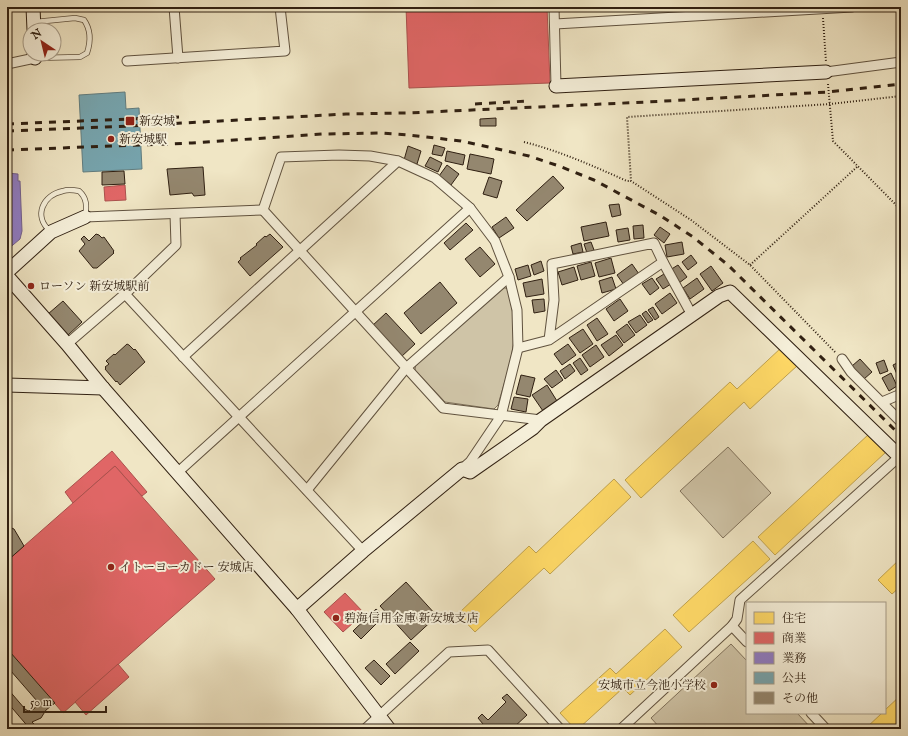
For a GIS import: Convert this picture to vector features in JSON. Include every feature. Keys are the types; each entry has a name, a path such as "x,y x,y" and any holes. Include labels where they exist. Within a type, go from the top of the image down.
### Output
{"street":[{"path":"33,7 34,22"},
{"path":"174,7 178,58"},
{"path":"127,61 285,51 280,7"},
{"path":"554,7 556,86 826,72 901,62"},
{"path":"555,24 852,7"},
{"path":"7,64 22,60"},
{"path":"263,210 281,157 338,155 370,156 398,161 435,178 470,208 495,241 510,277 517,310 518,348 500,416 470,462 363,551 297,609"},
{"path":"183,357 398,161"},
{"path":"177,473 470,208"},
{"path":"7,272 51,232 85,217 263,210 443,408 541,420"},
{"path":"67,344 125,294 176,245 175,214"},
{"path":"549,340 554,300 552,264 654,243 692,315"},
{"path":"518,348 549,340 663,262"},
{"path":"7,276 297,609 389,729"},
{"path":"306,490 406,368 510,277"},
{"path":"462,469 470,472 533,428 541,420 719,296 730,292 900,457 740,600 737,619 732,626 621,729"},
{"path":"125,294 363,551"},
{"path":"842,359 851,372 901,422"},
{"path":"7,385 103,388"},
{"path":"882,402 901,394"},
{"path":"732,626 746,641"},
{"path":"365,729 449,652 488,650 560,729"},
{"path":"812,714 826,729"}],"lane":[{"path":"54,22 75,18 84,20 89,28 90,45 87,53 80,57 62,57"},
{"path":"51,232 45,226 41,216 43,206 46,200 62,191 79,191 84,196 86,209 85,217"}],"path":[{"path":"822,8 826,72 833,141 901,210"},
{"path":"631,181 627,117 830,104 901,96"},
{"path":"524,142 544,147 585,162 627,181 631,181 691,220 750,264 842,359"},
{"path":"750,264 858,166"}],"shaded area":[{"path":"502,287 508,289 513,318 514,335 510,362 498,405 494,409 445,402 415,370 416,363"},
{"path":"728,447 771,493 723,538 680,491"},
{"name":"安城市立今池小学校","path":"731,644 746,660 746,714 798,714 812,729 661,729 651,718"}],"building: 住宅":[{"path":"782,347 798,365 750,409 744,402 641,498 625,480 730,382 737,389"},
{"path":"869,434 886,452 775,555 758,537"},
{"path":"614,479 631,497 550,574 544,568 475,632 458,614 529,546 536,553"},
{"path":"753,541 770,559 689,632 673,615"},
{"path":"901,558 901,586 892,594 878,580"},
{"path":"665,629 682,647 630,695 623,688 578,729 575,729 560,713 610,668 616,674"},
{"path":"901,695 901,723 895,729 865,729 881,714 886,714 886,709"}],"building: 商業":[{"path":"406,7 547,7 550,83 409,88"},
{"path":"125,185 126,200 105,201 104,187"},
{"path":"112,451 147,492 142,496 115,466 73,503 65,492"},
{"path":"115,466 215,579 63,713 7,649 7,561"},
{"path":"345,593 364,613 343,632 324,612"},
{"path":"118,664 129,677 86,715 75,702"}],"building: 業務":[{"path":"7,173 18,174 18,181 20,181 22,231 20,239 7,250"}],"building: 公共":[{"name":"新安城駅","path":"125,92 126,109 139,108 142,169 83,172 79,95"}],"building: その他":[{"path":"686,7 711,7 711,9 686,11"},
{"path":"496,118 496,126 480,126 480,119"},
{"path":"434,145 445,148 442,156 432,154"},
{"path":"408,146 421,151 417,164 404,160"},
{"path":"447,151 465,155 463,165 445,161"},
{"path":"470,154 494,159 491,174 467,169"},
{"path":"430,157 442,163 438,172 425,166"},
{"path":"447,165 459,174 451,185 439,176"},
{"path":"203,167 205,195 194,196 192,193 170,195 167,169"},
{"path":"124,171 125,184 102,185 102,172"},
{"path":"553,176 564,188 527,221 516,210"},
{"path":"489,177 502,181 497,198 483,194"},
{"path":"619,204 621,215 612,217 609,205"},
{"path":"506,217 514,228 499,238 492,227"},
{"path":"606,222 609,236 584,241 581,227"},
{"path":"466,223 473,230 450,250 444,243"},
{"path":"643,225 644,238 634,239 633,226"},
{"path":"660,227 670,234 664,243 654,235"},
{"path":"628,228 630,240 618,242 616,230"},
{"path":"96,234 102,238 104,237 114,253 97,268 93,268 79,251 85,244 81,239 84,236 89,241"},
{"path":"270,234 283,247 250,276 238,262 241,259 240,258 257,245 256,244 265,236 266,237"},
{"path":"591,242 594,250 587,253 584,244"},
{"path":"682,242 684,254 667,257 665,245"},
{"path":"581,243 583,252 573,254 571,246"},
{"path":"480,247 495,264 480,277 465,259"},
{"path":"691,255 697,263 688,270 682,262"},
{"path":"611,258 615,273 599,277 595,263"},
{"path":"541,261 544,271 534,275 531,265"},
{"path":"591,262 595,276 581,280 577,266"},
{"path":"632,264 639,274 624,285 617,275"},
{"path":"528,265 531,276 518,280 515,269"},
{"path":"678,265 687,277 679,283 670,270"},
{"path":"711,266 723,283 712,291 700,274"},
{"path":"574,267 578,280 562,285 558,272"},
{"path":"664,274 671,284 663,289 656,279"},
{"path":"612,277 616,289 602,293 599,281"},
{"path":"652,278 659,288 650,295 642,284"},
{"path":"697,278 704,289 690,299 683,288"},
{"path":"542,279 544,294 526,297 523,283"},
{"path":"440,282 457,303 421,334 404,313"},
{"path":"670,293 677,303 662,314 655,304"},
{"path":"544,299 545,311 534,313 532,300"},
{"path":"620,299 628,311 614,321 606,309"},
{"path":"63,301 82,322 67,336 48,314"},
{"path":"653,307 659,317 655,320 648,310"},
{"path":"646,311 653,320 648,323 642,314"},
{"path":"386,313 415,344 401,357 372,326"},
{"path":"640,315 647,325 636,333 628,322"},
{"path":"597,318 608,334 597,341 587,325"},
{"path":"627,324 635,335 624,343 616,332"},
{"path":"583,329 593,344 580,353 569,338"},
{"path":"616,335 623,345 609,356 601,345"},
{"path":"127,344 134,350 135,349 145,362 120,385 105,369 105,367 109,364 106,361"},
{"path":"568,344 576,355 562,365 554,354"},
{"path":"596,345 604,357 590,367 582,355"},
{"path":"580,358 588,370 581,375 573,363"},
{"path":"860,359 872,372 864,379 852,366"},
{"path":"884,360 888,371 880,374 876,363"},
{"path":"901,361 901,378 899,379 893,365"},
{"path":"570,364 575,371 565,379 560,371"},
{"path":"556,370 563,380 552,388 544,379"},
{"path":"891,373 897,386 889,391 882,378"},
{"path":"521,375 535,378 530,397 516,394"},
{"path":"547,385 557,401 543,411 532,395"},
{"path":"514,397 528,399 526,412 511,409"},
{"path":"901,406 901,414 897,409"},
{"path":"7,526 14,529 24,546 7,561 7,547 9,541 7,538"},
{"path":"406,582 437,616 411,640 380,606"},
{"path":"376,609 384,616 361,639 353,631"},
{"path":"410,642 419,651 395,674 386,664"},
{"path":"10,652 55,703 46,710 41,718 32,722 39,729 30,729 7,702 7,688 28,711 34,709 37,701 10,670 7,669 7,654"},
{"path":"374,660 390,676 381,685 365,668"},
{"path":"507,694 527,715 512,729 478,729 483,724 478,718 482,714 488,720 506,702 502,698"}],"railway":[{"path":"7,131 346,114 406,113 647,102 828,92 901,84"},
{"path":"475,104 528,101"},
{"path":"7,124 179,117"},
{"path":"7,150 192,143 323,134 380,133 461,141 529,156 594,180 661,216 693,237 728,265 901,436"}],"place":[{"name":"新安城","path":"130,121"},
{"name":"新安城駅","path":"111,139"},
{"name":"ローソン 新安城駅前","path":"31,286"},
{"name":"イトーヨーカドー 安城店","path":"111,567"},
{"name":"碧海信用金庫 新安城支店","path":"336,618"},
{"name":"安城市立今池小学校","path":"714,685"}]}
